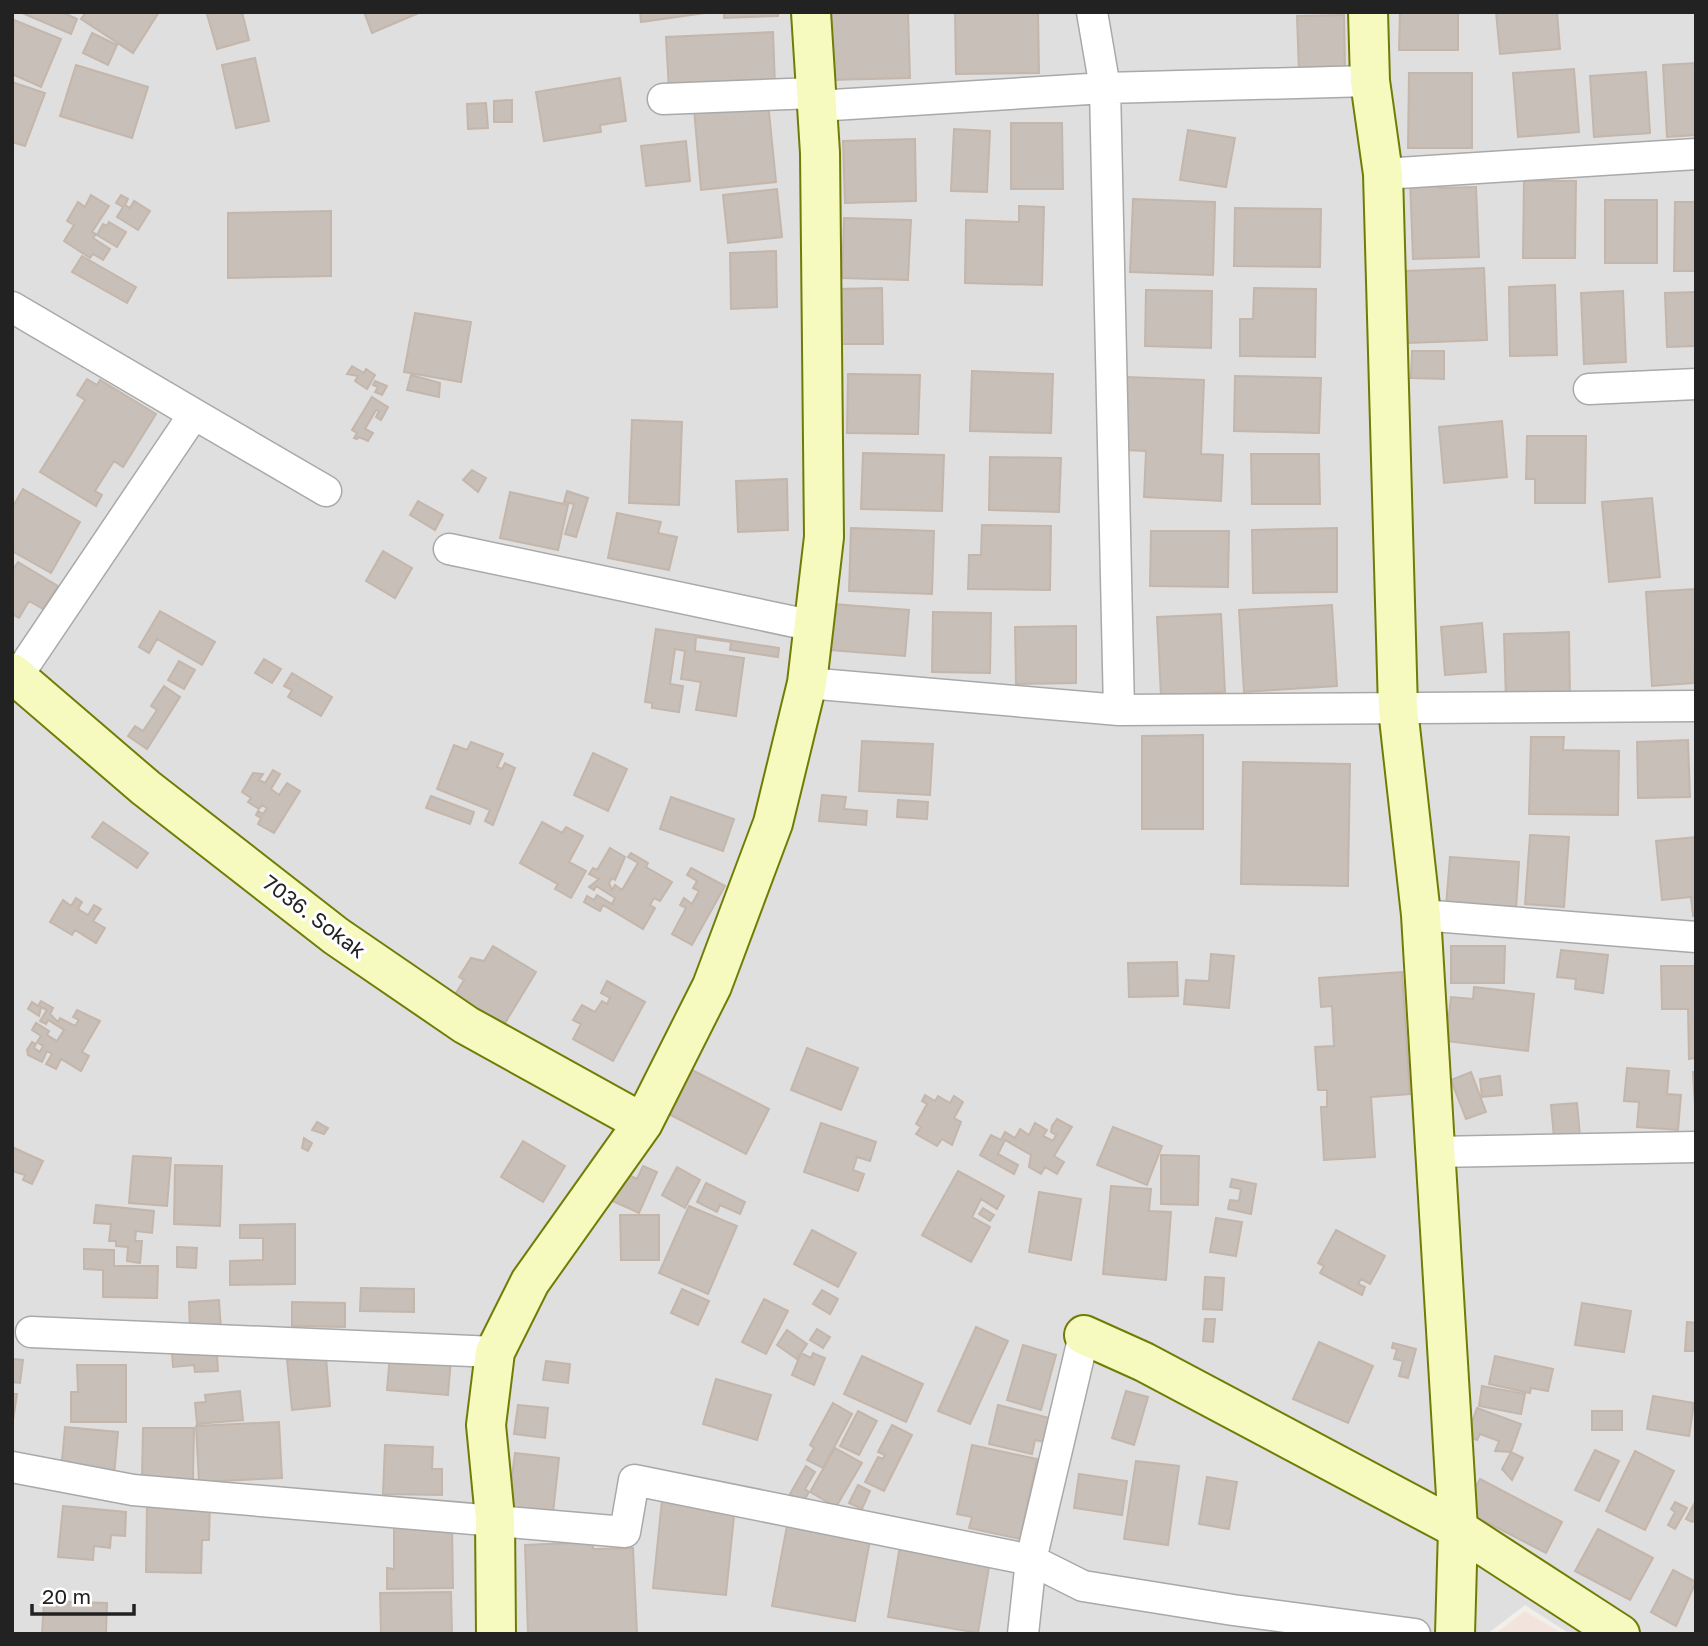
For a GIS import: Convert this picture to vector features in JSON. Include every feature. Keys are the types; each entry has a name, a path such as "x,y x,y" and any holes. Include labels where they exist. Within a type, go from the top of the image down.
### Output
{"street":[{"path":"496,1634 495,1518 486,1425 495,1352 530,1282 643,1123 712,986 774,822 807,683 824,537 816,99 811,12"},
{"path":"1092,12 1105,88 1119,710"},
{"path":"1368,12 1370,81 1383,174 1398,709 1421,915 1458,1529 1455,1634"},
{"path":"663,99 816,99 1370,81"},
{"path":"1383,174 1696,154"},
{"path":"12,307 326,491"},
{"path":"1589,389 1696,384"},
{"path":"14,678 194,414"},
{"path":"449,548 814,626"},
{"name":"7036. Sokak","path":"14,678 146,788 337,936 466,1025 643,1123"},
{"path":"807,683 1119,710 1696,706"},
{"path":"1421,915 1696,937"},
{"path":"1435,1152 1696,1147"},
{"path":"31,1332 495,1352"},
{"path":"1023,1634 1031,1560 1084,1335 1144,1363 1458,1529 1620,1634"},
{"path":"12,1467 133,1490 495,1518 625,1532 634,1480 1031,1560 1083,1586 1233,1610 1415,1634"}],"shaded area":[{"path":"12,12 1696,12 1696,1634 1570,1634 1525,1605 1487,1634 12,1634"},
{"path":"1525,1611 1563,1634 1495,1634"}],"building":[{"path":"20,12 62,12 77,19 71,34"},
{"path":"86,12 159,12 133,53 81,19"},
{"path":"242,12 249,40 217,49 207,14"},
{"path":"364,12 421,12 372,33"},
{"path":"640,12 712,12 641,22"},
{"path":"724,12 778,12 778,16 724,18"},
{"path":"827,12 908,12 910,78 829,80"},
{"path":"955,12 1038,12 1039,73 956,74"},
{"path":"1400,12 1458,12 1458,50 1399,50"},
{"path":"1496,12 1557,12 1560,49 1500,54"},
{"path":"1344,15 1345,71 1299,72 1297,16"},
{"path":"14,20 61,39 41,87 12,74"},
{"path":"773,32 775,86 669,90 666,37"},
{"path":"92,33 117,45 108,65 83,53"},
{"path":"255,58 269,121 236,128 222,65"},
{"path":"1696,63 1696,135 1667,137 1663,65"},
{"path":"76,65 148,87 132,138 60,116"},
{"path":"1574,69 1579,132 1518,137 1513,73"},
{"path":"1646,72 1650,133 1594,137 1590,76"},
{"path":"1409,73 1472,73 1472,148 1408,148"},
{"path":"620,78 626,121 600,125 601,132 544,141 536,92"},
{"path":"12,82 45,93 25,146 12,142"},
{"path":"512,100 512,122 494,122 494,101"},
{"path":"768,102 776,182 701,190 694,109"},
{"path":"486,103 488,128 468,129 467,104"},
{"path":"1011,123 1062,123 1063,189 1011,189"},
{"path":"954,129 990,131 987,192 951,191"},
{"path":"1188,130 1235,138 1226,187 1180,180"},
{"path":"915,139 916,201 845,203 843,141"},
{"path":"686,141 690,181 646,186 641,146"},
{"path":"1410,179 1437,179 1438,188 1476,187 1479,257 1413,259"},
{"path":"1524,181 1576,181 1575,258 1523,258"},
{"path":"777,189 782,237 728,243 723,195"},
{"path":"91,195 109,206 92,232 96,234 93,238 110,249 103,260 93,254 90,258 64,241 74,225 67,221 78,202 85,207"},
{"path":"121,195 128,199 125,205 130,208 134,201 150,211 138,230 117,217 123,207 116,203"},
{"path":"1133,199 1215,202 1213,275 1130,272"},
{"path":"1605,200 1657,200 1657,263 1605,263"},
{"path":"1675,202 1696,202 1696,271 1674,271"},
{"path":"1019,206 1044,207 1042,285 965,283 966,220 1019,222"},
{"path":"1235,208 1321,209 1320,267 1234,266"},
{"path":"331,211 331,276 228,278 228,213"},
{"path":"844,218 911,220 908,280 842,278"},
{"path":"109,222 126,232 117,247 97,235 103,224 107,226"},
{"path":"776,251 777,307 731,309 730,253"},
{"path":"82,256 136,287 127,303 72,272"},
{"path":"1484,268 1487,340 1408,343 1405,271"},
{"path":"1555,285 1557,355 1510,356 1509,287"},
{"path":"882,288 883,344 837,344 836,289"},
{"path":"1254,288 1316,289 1315,357 1240,356 1240,319 1253,319"},
{"path":"1146,290 1212,291 1211,348 1145,346"},
{"path":"1623,291 1626,362 1584,364 1581,293"},
{"path":"1696,292 1696,346 1667,347 1665,293"},
{"path":"415,313 471,322 461,382 404,372"},
{"path":"1412,351 1444,351 1444,379 1411,378"},
{"path":"352,366 364,373 366,369 375,375 367,389 355,381 358,376 347,374"},
{"path":"972,371 1053,374 1051,433 970,431"},
{"path":"848,374 920,375 918,434 847,433"},
{"path":"411,375 440,383 439,397 407,390"},
{"path":"1235,376 1321,378 1319,433 1234,431"},
{"path":"1126,377 1204,380 1201,454 1223,455 1221,501 1144,497 1146,451 1123,450"},
{"path":"87,379 97,385 100,380 156,414 123,467 114,461 95,491 102,495 96,506 40,472 85,400 77,395"},
{"path":"375,381 387,386 382,395 375,392 378,387 373,385"},
{"path":"372,397 388,407 381,420 376,417 379,411 376,410 365,429 373,433 368,441 354,438 357,433 352,430"},
{"path":"632,420 682,422 679,505 629,503"},
{"path":"1502,421 1507,477 1444,483 1439,427"},
{"path":"1527,436 1586,436 1585,503 1535,503 1535,479 1526,479"},
{"path":"863,453 944,455 942,511 861,509"},
{"path":"1251,454 1319,454 1320,504 1252,504"},
{"path":"990,457 1061,458 1059,512 989,510"},
{"path":"472,470 486,478 478,492 463,480"},
{"path":"787,479 788,530 738,532 736,481"},
{"path":"23,489 80,522 51,573 12,551 12,508"},
{"path":"567,491 588,498 576,537 565,534 574,504 564,502"},
{"path":"510,492 568,505 558,550 500,538"},
{"path":"1652,498 1660,577 1609,582 1602,502"},
{"path":"418,501 443,515 435,530 410,515"},
{"path":"617,513 661,522 658,533 677,537 669,570 608,558"},
{"path":"982,525 1051,526 1050,590 968,589 969,555 981,555"},
{"path":"851,528 934,531 932,594 849,591"},
{"path":"1337,528 1337,592 1253,593 1252,530"},
{"path":"1151,531 1229,531 1228,587 1150,586"},
{"path":"383,551 412,568 395,598 366,581"},
{"path":"18,562 58,586 43,609 29,601 19,618 12,614 12,571"},
{"path":"1696,589 1694,683 1652,686 1646,592"},
{"path":"833,604 909,610 905,656 830,650"},
{"path":"1332,605 1337,686 1244,692 1239,610"},
{"path":"160,611 215,642 202,665 157,639 149,653 139,647"},
{"path":"933,612 991,613 990,673 932,672"},
{"path":"1221,614 1225,692 1161,696 1157,617"},
{"path":"1482,623 1486,672 1445,675 1441,627"},
{"path":"1076,626 1076,683 1016,684 1015,627"},
{"path":"656,629 779,648 778,657 730,650 731,642 696,637 695,651 744,658 736,716 696,710 701,682 681,679 685,651 675,649 670,684 683,686 679,712 652,708 652,703 645,702"},
{"path":"1569,632 1570,698 1506,700 1504,634"},
{"path":"264,659 281,669 272,683 255,673"},
{"path":"179,661 195,670 184,689 168,680"},
{"path":"292,673 332,697 321,716 288,697 292,690 284,686"},
{"path":"164,686 180,697 147,749 128,736 135,726 143,731 157,710 151,706"},
{"path":"1203,735 1203,829 1142,829 1142,736"},
{"path":"1531,737 1564,737 1563,750 1619,751 1618,815 1529,814"},
{"path":"1688,740 1690,797 1638,798 1637,742"},
{"path":"862,741 933,744 930,795 859,791"},
{"path":"471,742 503,754 497,767 502,769 505,763 515,768 493,825 485,821 490,810 437,789 454,745 467,750"},
{"path":"593,753 627,769 608,811 574,795"},
{"path":"1243,762 1350,764 1348,886 1241,884"},
{"path":"273,770 280,774 271,789 279,795 287,783 300,791 274,833 258,824 261,818 256,815 258,811 263,814 267,808 262,805 259,809 248,802 251,798 242,792 253,773 263,774 259,780 265,783"},
{"path":"822,795 846,797 844,809 867,811 866,825 819,821"},
{"path":"431,796 474,812 470,824 426,808"},
{"path":"671,797 734,819 723,851 660,829"},
{"path":"898,800 928,802 927,819 897,817"},
{"path":"103,822 148,853 137,868 92,837"},
{"path":"542,822 562,833 566,827 583,836 569,862 586,871 571,898 555,889 558,884 520,863"},
{"path":"1530,835 1569,837 1564,907 1525,904"},
{"path":"1696,837 1696,916 1693,916 1691,897 1662,900 1656,841"},
{"path":"610,848 625,857 615,880 612,878 609,883 612,890 615,885 622,890 638,863 628,857 631,853 648,863 646,867 672,882 660,901 654,898 650,905 655,908 643,929 603,905 600,911 584,902 587,896 594,900 597,895 612,904 615,898 596,886 594,890 589,887 599,879 589,874 593,868 597,870"},
{"path":"1450,857 1519,862 1516,910 1446,906"},
{"path":"691,868 725,886 692,945 672,934 686,908 680,905 684,898 692,904 699,891 693,888 697,881 687,875"},
{"path":"76,898 82,902 78,909 88,915 94,905 101,909 93,921 105,928 96,943 75,930 72,935 50,922 63,900 71,906"},
{"path":"493,946 536,972 502,1028 453,998 464,980 459,977 471,958 484,961"},
{"path":"1451,946 1505,946 1504,983 1451,983"},
{"path":"1561,950 1608,955 1603,993 1575,989 1576,979 1557,977"},
{"path":"1211,954 1234,956 1229,1008 1184,1004 1186,980 1209,981"},
{"path":"1177,962 1178,996 1129,997 1128,963"},
{"path":"1661,966 1696,966 1696,1058 1689,1059 1688,1009 1662,1009"},
{"path":"1402,972 1410,1094 1371,1097 1375,1157 1324,1160 1321,1107 1327,1107 1327,1090 1318,1090 1315,1047 1334,1046 1332,1006 1321,1007 1319,978"},
{"path":"607,981 645,1002 613,1061 573,1039 581,1024 573,1020 582,1005 595,1012 602,1001 607,1004 610,998 601,993"},
{"path":"1474,987 1534,994 1528,1051 1446,1041 1451,997 1473,999"},
{"path":"41,1001 53,1008 50,1014 58,1022 60,1018 75,1026 79,1020 73,1017 77,1010 100,1021 82,1052 89,1056 81,1071 61,1059 56,1069 46,1064 52,1054 47,1051 42,1062 28,1055 27,1050 32,1042 36,1044 34,1048 40,1052 43,1046 37,1042 41,1036 32,1030 36,1023 49,1031 47,1035 57,1041 64,1030 48,1020 46,1024 40,1021 47,1010 41,1007 39,1016 28,1009 32,1002 38,1006"},
{"path":"807,1048 858,1068 841,1110 791,1090"},
{"path":"688,1068 769,1109 746,1154 665,1112"},
{"path":"1627,1068 1669,1071 1667,1094 1681,1095 1678,1130 1637,1127 1639,1102 1624,1101"},
{"path":"1471,1072 1486,1112 1466,1119 1451,1080"},
{"path":"1693,1072 1696,1072 1696,1122"},
{"path":"1500,1076 1502,1095 1482,1097 1480,1079"},
{"path":"925,1095 935,1101 938,1096 950,1103 954,1096 963,1102 954,1118 961,1122 952,1145 942,1139 937,1146 916,1134 921,1127 916,1124 927,1104 922,1101"},
{"path":"1577,1103 1580,1136 1554,1138 1551,1105"},
{"path":"1057,1119 1072,1127 1054,1156 1064,1162 1057,1174 1045,1167 1041,1174 1029,1167 1031,1155 1005,1140 998,1154 1018,1165 1014,1174 980,1155 991,1135 1001,1140 1005,1132 1015,1138 1020,1129 1029,1135 1035,1123 1047,1130 1043,1136 1053,1141 1056,1135 1051,1132 1052,1126"},
{"path":"317,1122 328,1128 324,1134 312,1130"},
{"path":"821,1123 876,1142 870,1161 857,1157 853,1170 864,1174 858,1191 804,1172"},
{"path":"1113,1127 1162,1146 1147,1185 1097,1165"},
{"path":"304,1138 312,1143 308,1151 302,1148"},
{"path":"523,1141 565,1166 543,1202 501,1177"},
{"path":"12,1147 43,1161 32,1184 23,1180 25,1175 12,1171"},
{"path":"1161,1155 1199,1156 1198,1205 1161,1204"},
{"path":"133,1156 171,1158 167,1206 129,1203"},
{"path":"175,1165 222,1166 220,1226 174,1224"},
{"path":"643,1166 657,1172 639,1213 608,1199 620,1171 637,1179"},
{"path":"677,1167 700,1180 685,1208 662,1195"},
{"path":"958,1171 1004,1196 997,1209 981,1199 972,1217 990,1227 971,1262 922,1235"},
{"path":"1232,1179 1256,1184 1251,1214 1228,1209 1230,1200 1239,1201 1241,1189 1230,1187"},
{"path":"706,1183 745,1202 740,1214 720,1205 717,1212 697,1202"},
{"path":"1111,1186 1151,1189 1149,1211 1171,1212 1166,1280 1103,1274"},
{"path":"1039,1192 1081,1199 1071,1260 1029,1252"},
{"path":"96,1205 154,1211 152,1233 136,1231 135,1241 142,1241 140,1263 127,1261 128,1247 116,1246 116,1241 109,1241 111,1224 94,1223"},
{"path":"689,1206 737,1226 708,1294 659,1273"},
{"path":"983,1208 994,1215 990,1221 979,1214"},
{"path":"620,1215 659,1215 659,1260 621,1260"},
{"path":"1216,1218 1242,1222 1236,1256 1210,1252"},
{"path":"295,1224 295,1284 230,1285 230,1261 263,1260 263,1238 240,1238 240,1225"},
{"path":"812,1230 856,1253 838,1287 794,1264"},
{"path":"1336,1230 1385,1256 1370,1284 1361,1279 1358,1284 1365,1287 1362,1295 1320,1273 1324,1266 1318,1263"},
{"path":"177,1247 197,1248 196,1268 177,1267"},
{"path":"84,1249 114,1250 114,1266 158,1266 157,1298 103,1297 103,1270 84,1269"},
{"path":"1205,1277 1224,1278 1222,1310 1203,1309"},
{"path":"361,1288 414,1289 414,1312 360,1311"},
{"path":"682,1289 709,1301 698,1325 671,1313"},
{"path":"822,1290 838,1299 830,1314 813,1304"},
{"path":"764,1299 788,1311 766,1354 742,1342"},
{"path":"219,1300 221,1330 190,1331 189,1302"},
{"path":"292,1302 345,1303 345,1327 292,1326"},
{"path":"1582,1303 1631,1311 1624,1352 1575,1345"},
{"path":"1205,1319 1215,1319 1213,1342 1203,1341"},
{"path":"1687,1322 1696,1323 1696,1351 1685,1351"},
{"path":"976,1327 1008,1341 970,1424 938,1411"},
{"path":"817,1329 830,1337 823,1348 810,1340"},
{"path":"787,1330 807,1344 797,1359 777,1345"},
{"path":"1319,1342 1373,1366 1348,1423 1293,1399"},
{"path":"1393,1343 1416,1349 1408,1378 1399,1376 1403,1361 1394,1359 1397,1349 1392,1348"},
{"path":"1023,1345 1056,1355 1041,1410 1007,1400"},
{"path":"221,1349 222,1355 217,1355 218,1371 195,1372 194,1365 173,1367 172,1353"},
{"path":"801,1353 811,1358 813,1353 825,1358 814,1385 792,1375"},
{"path":"390,1354 451,1359 448,1395 387,1390"},
{"path":"862,1356 923,1384 906,1422 844,1394"},
{"path":"1495,1356 1553,1369 1548,1391 1531,1388 1530,1393 1489,1384"},
{"path":"326,1357 330,1406 292,1410 287,1360"},
{"path":"12,1359 23,1360 20,1383 12,1382"},
{"path":"546,1361 570,1364 568,1383 543,1380"},
{"path":"77,1365 126,1365 126,1422 71,1422 71,1392 78,1392"},
{"path":"716,1379 771,1395 757,1440 703,1424"},
{"path":"1482,1386 1525,1394 1521,1414 1479,1406"},
{"path":"240,1391 243,1420 197,1424 195,1403 206,1402 205,1395"},
{"path":"1126,1391 1148,1397 1134,1445 1112,1438"},
{"path":"12,1394 17,1394 13,1420 12,1420"},
{"path":"1653,1396 1694,1403 1689,1436 1647,1429"},
{"path":"833,1403 852,1414 823,1468 807,1460 814,1448 810,1445"},
{"path":"518,1405 548,1408 545,1438 514,1434"},
{"path":"998,1405 1049,1418 1044,1442 1035,1440 1032,1454 989,1444"},
{"path":"1477,1408 1521,1424 1511,1452 1495,1451 1499,1441 1480,1434 1477,1440 1467,1436"},
{"path":"858,1411 877,1421 859,1455 840,1446"},
{"path":"1592,1411 1622,1411 1622,1430 1592,1430"},
{"path":"279,1422 282,1478 199,1482 196,1426"},
{"path":"892,1425 912,1435 884,1491 865,1482 878,1457 883,1459 885,1455 878,1452"},
{"path":"65,1427 118,1432 114,1476 61,1471"},
{"path":"143,1428 194,1428 193,1480 142,1480"},
{"path":"385,1445 433,1447 432,1469 442,1469 442,1495 383,1494"},
{"path":"972,1445 1037,1459 1020,1539 969,1528 972,1517 957,1514"},
{"path":"835,1448 862,1463 836,1507 810,1492"},
{"path":"1595,1450 1619,1461 1599,1501 1575,1490"},
{"path":"1635,1451 1674,1471 1645,1530 1606,1511"},
{"path":"1511,1452 1523,1458 1512,1480 1502,1469"},
{"path":"515,1453 559,1458 553,1513 508,1508"},
{"path":"1136,1461 1179,1466 1168,1545 1124,1539"},
{"path":"806,1466 815,1472 805,1489 809,1492 803,1502 790,1494"},
{"path":"1079,1474 1127,1481 1122,1515 1074,1508"},
{"path":"1207,1477 1237,1482 1229,1529 1199,1524"},
{"path":"1480,1479 1562,1522 1546,1553 1463,1510"},
{"path":"858,1485 870,1491 862,1509 849,1503"},
{"path":"662,1500 735,1506 726,1595 653,1588"},
{"path":"147,1502 210,1503 209,1540 202,1540 201,1573 146,1572"},
{"path":"1675,1502 1687,1508 1675,1529 1668,1525 1675,1512 1671,1509"},
{"path":"1694,1504 1696,1520 1692,1522 1686,1519"},
{"path":"63,1506 126,1512 125,1536 111,1535 110,1548 94,1546 93,1560 58,1557"},
{"path":"788,1520 871,1535 855,1621 772,1606"},
{"path":"452,1524 453,1588 387,1589 387,1568 394,1569 394,1525"},
{"path":"1598,1529 1653,1558 1630,1600 1575,1571"},
{"path":"901,1540 991,1555 978,1633 888,1617"},
{"path":"593,1542 593,1549 633,1548 637,1634 528,1634 525,1545"},
{"path":"1673,1570 1696,1582 1676,1626 1651,1612"},
{"path":"451,1592 452,1634 381,1634 380,1593"},
{"path":"44,1601 107,1603 106,1634 42,1634"}]}
